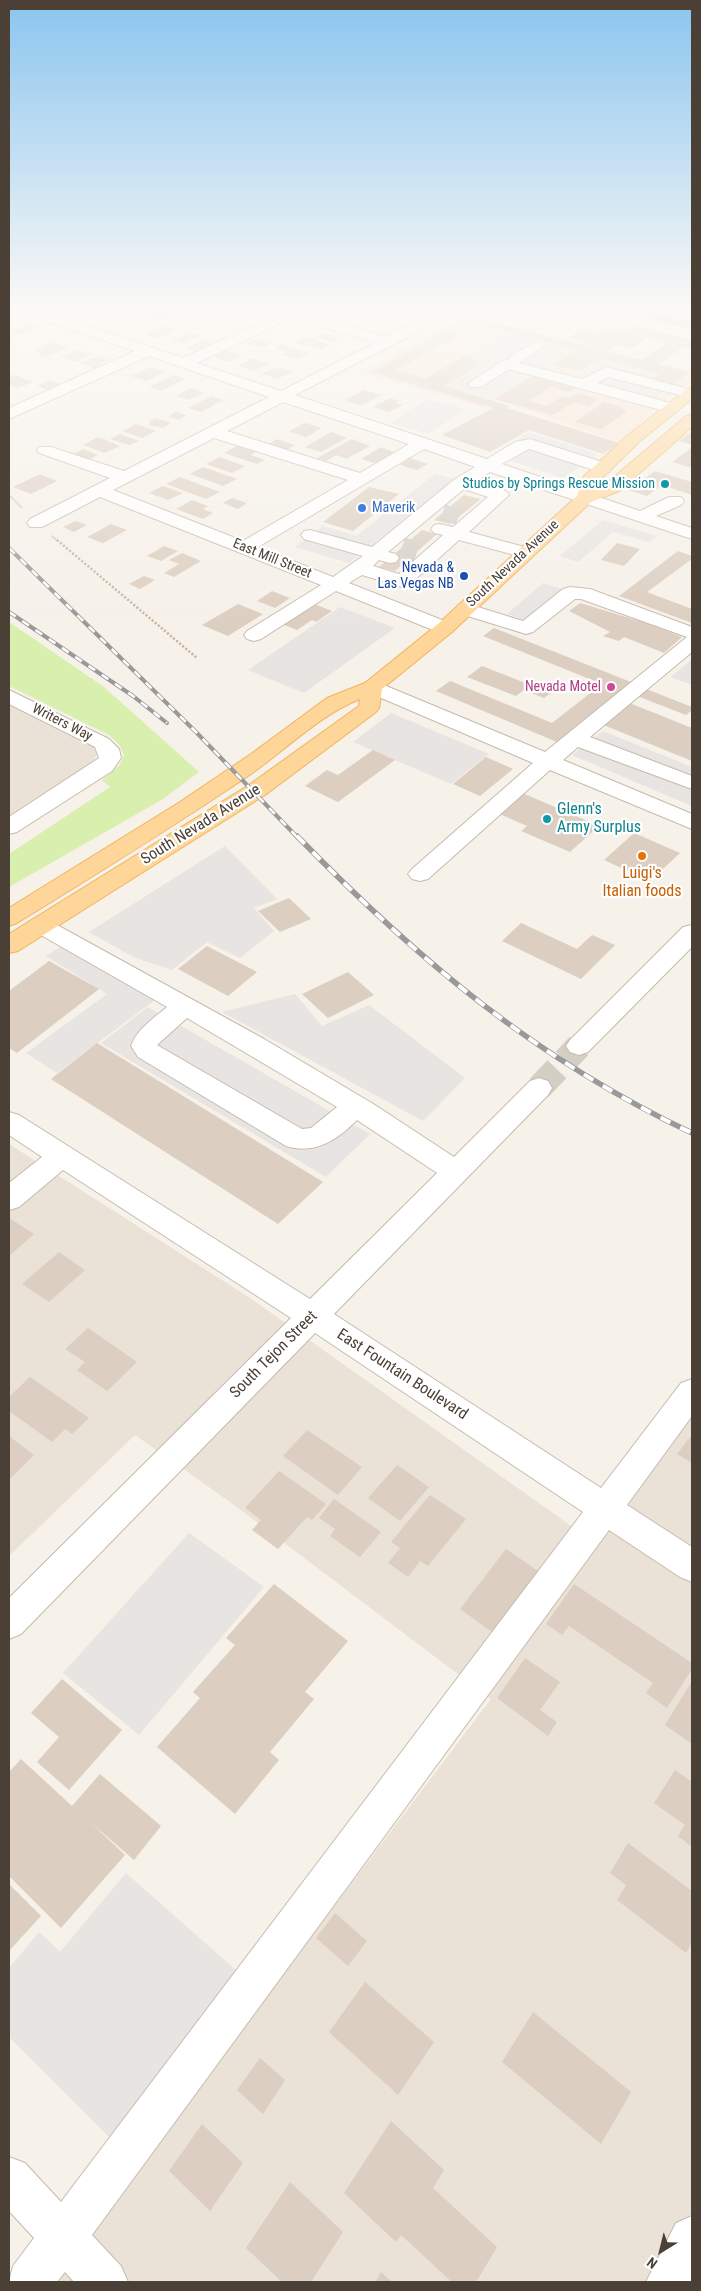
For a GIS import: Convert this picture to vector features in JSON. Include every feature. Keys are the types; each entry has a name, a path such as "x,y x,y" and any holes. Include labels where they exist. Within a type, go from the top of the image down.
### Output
{"main road":[{"name":"South Nevada Avenue","path":"585,498 590,480 633,439 665,414"},
{"name":"South Nevada Avenue","path":"9,918 188,807 260,759 334,702 372,687 445,628 585,498 613,487 692,419"},
{"name":"South Nevada Avenue","path":"9,945 265,784 369,708 372,687"}],"street":[{"path":"36,523 247,414"},
{"path":"335,414 692,534"},
{"path":"213,432 361,479"},
{"path":"244,548 423,443"},
{"path":"360,568 402,580 429,533 461,484 524,443 603,468"},
{"path":"46,450 124,477"},
{"path":"528,479 564,455"},
{"path":"254,635 360,568 500,495 461,484"},
{"name":"East Mill Street","path":"99,490 445,628"},
{"path":"640,517 675,501"},
{"path":"310,535 429,533 526,553"},
{"path":"465,609 526,628 570,593 583,593 692,633"},
{"path":"420,874 548,760 692,642"},
{"path":"372,687 692,822"},
{"name":"Writers Way","path":"9,827 104,766 110,758 110,754 102,743 12,701"},
{"path":"574,739 687,781"},
{"path":"656,806 687,781"},
{"path":"40,925 255,1045 355,1106 456,1172"},
{"path":"579,1046 692,933"},
{"path":"184,1006 146,1040 144,1046 147,1051 296,1139 307,1141 321,1136 355,1106"},
{"name":"South Tejon Street","path":"9,1622 539,1088"},
{"name":"East Fountain Boulevard","path":"9,1122 313,1316 692,1566"},
{"path":"9,1198 62,1156"},
{"path":"29,2282 692,1392"},
{"path":"9,2179 105,2282"},
{"path":"669,2282 692,2240"}],"path":[{"path":"9,496 36,523 197,658"}],"shaded area":[{"path":"404,414 459,414 429,434 390,423"},
{"path":"537,414 651,414 621,442"},
{"path":"529,432 598,454 563,478 494,455"},
{"path":"435,474 454,479 349,563 295,547 323,526 356,536"},
{"path":"603,520 657,536 649,542 613,532 578,562 560,556"},
{"path":"543,583 562,589 527,621 507,614"},
{"path":"340,607 395,628 304,693 248,670"},
{"path":"692,659 692,685 671,677"},
{"path":"9,705 93,747 97,754 92,763 9,816"},
{"path":"391,713 489,754 451,784 353,742"},
{"path":"603,731 692,767 692,806 572,755"},
{"path":"225,846 277,899 254,908 274,931 240,958 207,942 172,970 133,957 89,932"},
{"path":"63,945 155,1000 57,1073 26,1053 107,994 46,956"},
{"path":"295,994 322,1026 369,1005 465,1078 423,1121 222,1012"},
{"path":"148,1007 370,1134 326,1177 101,1043"},
{"path":"9,1144 250,1298 598,1545 692,1410 692,2282 50,2282 491,1699 230,1502 135,1435 9,1556"},
{"path":"189,1533 264,1587 139,1735 63,1673"},
{"path":"126,1873 238,1972 112,2140 9,2037 9,1968 39,1932 60,1952"}],"green space":[{"path":"9,622 104,687 199,772 163,799 9,887 9,854 110,787 102,780 120,765 124,755 119,744 109,735 9,686"}],"building":[{"path":"172,414 187,415 179,420 168,416"},
{"path":"482,414 526,414 619,443 603,454 529,430 490,452 442,435"},
{"path":"587,414 623,414 601,429 575,422"},
{"path":"156,418 171,423 163,428 148,425 151,423 148,422"},
{"path":"305,423 322,428 306,437 289,431"},
{"path":"136,424 156,431 142,438 122,431"},
{"path":"331,432 347,438 321,452 305,447"},
{"path":"691,432 692,443 679,441"},
{"path":"120,434 139,441 129,445 110,439"},
{"path":"98,437 120,446 105,453 83,445"},
{"path":"277,439 295,445 283,452 265,446"},
{"path":"352,439 370,446 346,459 337,455 326,461 317,458"},
{"path":"237,446 256,452 251,455 265,460 257,464 224,453"},
{"path":"381,447 396,453 374,463 361,459"},
{"path":"691,448 692,468 672,462"},
{"path":"83,449 98,455 86,461 70,456"},
{"path":"219,457 245,466 232,473 206,464"},
{"path":"410,458 428,464 417,470 400,465"},
{"path":"203,467 237,479 223,486 190,474"},
{"name":"Studios by Springs Rescue Mission","path":"655,471 692,482 692,495 662,485 647,496 628,490"},
{"path":"40,474 57,481 31,494 13,487"},
{"path":"180,477 220,492 206,499 166,484"},
{"path":"163,486 183,493 168,500 149,493"},
{"name":"Maverik","path":"369,487 399,494 353,531 323,522"},
{"path":"464,495 481,499 450,524 434,520"},
{"path":"232,498 247,503 238,509 223,503"},
{"path":"192,500 208,506 203,509 213,513 203,519 176,509"},
{"path":"76,521 87,525 74,532 63,527"},
{"path":"111,524 127,530 103,543 87,537"},
{"path":"422,530 437,534 395,571 379,567"},
{"path":"617,543 640,549 624,566 601,560"},
{"path":"164,546 178,551 161,561 147,556"},
{"path":"678,551 692,556 692,559 647,592 692,609 692,623 619,596"},
{"path":"182,553 201,561 174,577 164,573 179,564 169,560"},
{"path":"144,576 155,580 140,589 129,584"},
{"path":"272,591 290,598 275,608 257,601"},
{"path":"312,603 332,611 316,622 312,620 297,630 282,624"},
{"path":"580,603 646,623 682,637 664,653 624,637 619,641 603,636 610,632 569,611"},
{"path":"238,604 263,614 228,636 202,625"},
{"name":"Nevada Motel","path":"494,628 631,682 557,742 436,691 450,681 552,723 602,684 483,636"},
{"path":"482,666 551,693 544,698 524,690 516,696 467,677"},
{"path":"646,689 692,707 692,710 686,715 637,696"},
{"path":"627,702 692,728 692,761 601,724"},
{"path":"373,750 395,760 338,802 305,786 327,770 338,775"},
{"path":"486,757 513,769 480,796 453,784"},
{"name":"Glenn's Army Surplus","path":"520,792 599,826 570,852 521,831 527,826 495,812"},
{"name":"Luigi's Italian foods","path":"634,833 680,853 650,881 604,860"},
{"path":"289,898 311,919 280,932 258,911"},
{"path":"521,923 577,949 592,935 615,945 581,979 502,941"},
{"path":"207,946 257,972 228,996 178,969"},
{"path":"49,961 99,989 17,1053 9,1048 9,991"},
{"path":"348,972 374,995 328,1018 302,994"},
{"path":"97,1043 323,1182 278,1224 51,1079"},
{"path":"9,1218 34,1234 9,1256"},
{"path":"59,1252 85,1270 49,1302 22,1284"},
{"path":"88,1328 137,1362 107,1391 77,1370 85,1362 65,1349"},
{"path":"30,1377 89,1418 72,1434 65,1429 52,1442 9,1411 9,1397"},
{"path":"307,1430 362,1467 338,1495 283,1456"},
{"path":"9,1436 34,1455 9,1480"},
{"path":"690,1437 692,1438 692,1463 677,1454"},
{"path":"397,1465 429,1487 400,1521 368,1498"},
{"path":"279,1471 326,1504 312,1520 307,1517 278,1549 252,1530 261,1520 245,1508"},
{"path":"430,1495 466,1519 428,1566 420,1561 408,1577 388,1563 400,1548 391,1542"},
{"path":"334,1499 381,1532 360,1557 330,1536 335,1529 319,1518"},
{"path":"506,1549 538,1571 492,1632 460,1609"},
{"path":"274,1584 348,1641 305,1692 314,1699 270,1752 279,1760 235,1814 157,1747 200,1698 193,1692 235,1645 226,1638"},
{"path":"574,1584 692,1663 692,1669 667,1708 646,1693 653,1683 569,1626 562,1635 546,1624"},
{"path":"525,1658 560,1682 540,1710 557,1722 548,1736 497,1698"},
{"path":"62,1679 122,1730 69,1790 37,1762 59,1737 31,1713"},
{"path":"692,1681 692,1744 665,1725"},
{"path":"21,1759 72,1806 100,1774 161,1826 134,1860 90,1822 125,1855 61,1928 9,1876 9,1772"},
{"path":"675,1770 692,1782 692,1847 678,1836 685,1825 654,1803"},
{"path":"628,1843 692,1891 692,1942 686,1953 617,1900 626,1885 610,1873"},
{"path":"9,1884 41,1916 9,1951"},
{"path":"335,1913 367,1941 348,1966 316,1938"},
{"path":"365,1982 434,2042 398,2095 329,2032"},
{"path":"533,2012 631,2092 601,2144 502,2062"},
{"path":"260,2058 285,2080 263,2114 237,2090"},
{"path":"391,2121 444,2170 433,2188 497,2247 476,2282 452,2282 401,2235 396,2242 344,2193"},
{"path":"202,2124 243,2163 210,2211 169,2171"},
{"path":"290,2182 343,2232 311,2282 282,2282 246,2248"},
{"path":"381,2272 392,2282 375,2282"}],"tunnel":[{"path":"443,512 459,517"},
{"path":"402,547 417,552"},
{"path":"539,1088 579,1046"}],"railway":[{"path":"9,548 196,732 298,838"},
{"path":"9,612 133,696 167,723"},
{"path":"297,836 342,881 433,965 481,1003 529,1039 581,1072 635,1104 692,1133"}],"place":[{"name":"Studios by Springs Rescue Mission","path":"665,484"},
{"name":"Maverik","path":"362,508"},
{"name":"Nevada & Las Vegas NB","path":"464,576"},
{"name":"Nevada Motel","path":"611,687"},
{"name":"Glenn's Army Surplus","path":"547,819"},
{"name":"Luigi's Italian foods","path":"642,856"}]}
